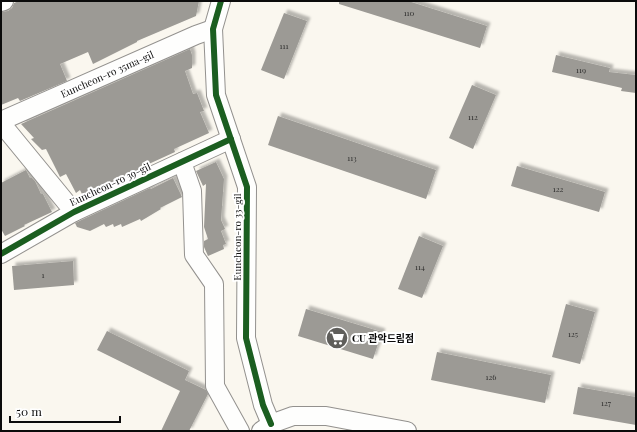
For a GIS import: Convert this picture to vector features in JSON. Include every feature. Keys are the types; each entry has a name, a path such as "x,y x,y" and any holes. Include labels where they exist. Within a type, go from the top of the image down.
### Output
{"street":[{"name":"Euncheon-ro 33-gil","path":"221,1 214,29 216,95 247,187 246,338 263,405 266,428"},
{"name":"Euncheon-ro 35ma-gil","path":"1,122 196,35 214,29"},
{"path":"1,122 74,212"},
{"name":"Euncheon-ro 39-gil","path":"1,254 74,212 231,139"},
{"path":"182,162 192,191 194,255 214,284 216,386 240,431"},
{"path":"266,428 293,416 326,416 407,431"}],"building":[{"path":"19,1 199,1 196,16 137,41 93,64 88,52 60,64 67,81 20,101 18,98 1,105 1,12 8,11 12,8 14,3"},
{"path":"339,1 408,1 487,26 480,48 339,4"},
{"path":"284,13 307,21 284,79 261,70"},
{"path":"190,49 192,55 192,68 185,71 193,94 197,93 204,111 200,112 209,133 174,149 175,152 140,168 141,169 83,196 80,190 76,193 66,174 60,177 46,149 42,150 31,139 34,138 21,124"},
{"path":"556,55 610,68 609,72 636,75 636,93 621,91 622,88 552,72"},
{"path":"472,85 496,95 473,149 449,138"},
{"path":"278,116 436,170 426,199 268,145"},
{"path":"216,162 224,179 221,220 225,229 221,231 226,244 223,245 224,249 208,256 204,247 204,241 208,239 204,227 206,184 203,186 196,171"},
{"path":"517,166 605,192 599,212 511,186"},
{"path":"26,170 30,178 35,181 52,212 5,236 1,229 1,183"},
{"path":"173,178 182,197 160,208 161,209 141,221 140,219 122,227 121,224 114,227 113,224 106,227 104,224 90,231 77,227 75,223 150,188 151,189"},
{"path":"419,236 443,246 422,298 398,289"},
{"path":"73,261 74,285 14,290 12,266"},
{"path":"566,304 595,312 580,364 552,357"},
{"path":"306,309 382,332 373,359 298,336"},
{"path":"107,331 189,371 185,380 206,390 208,394 189,431 161,431 180,391 97,350"},
{"path":"437,352 551,375 545,403 431,380"},
{"path":"578,387 636,397 636,425 573,414"}],"cycle path":[{"path":"221,1 213,29 216,95 247,187 246,338 263,405 271,424"},
{"path":"1,254 74,212 231,139"}],"place":[{"name":"CU 관악드림점","path":"337,338"}]}
